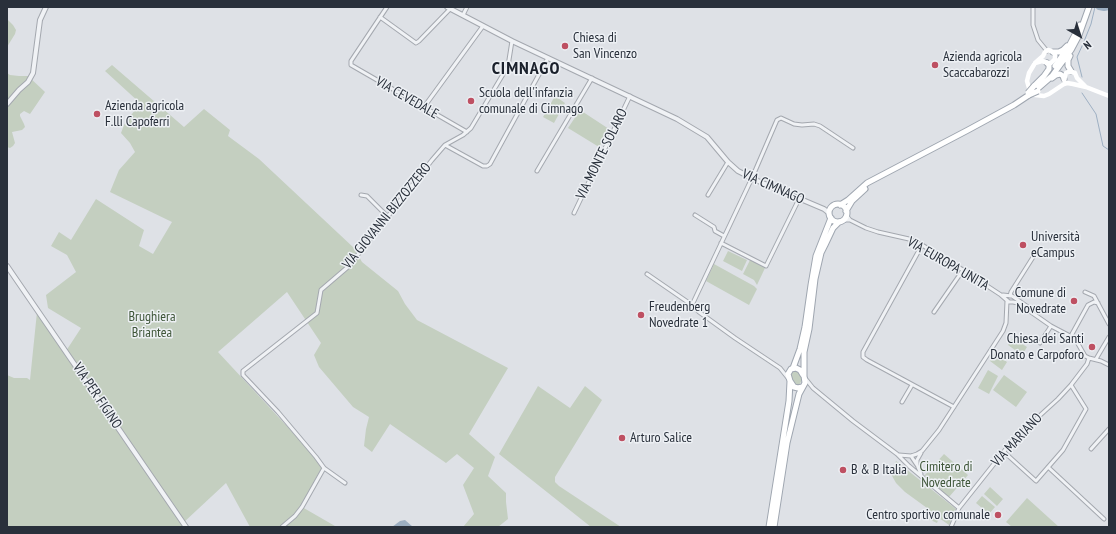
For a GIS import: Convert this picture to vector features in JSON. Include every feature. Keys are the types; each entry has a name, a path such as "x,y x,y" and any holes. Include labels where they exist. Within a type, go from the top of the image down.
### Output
{"main road":[{"path":"1036,88 1061,59 1088,7"},
{"path":"1086,87 1077,78 1075,73 1071,71 1068,66 1068,60 1084,23 1088,7"},
{"path":"1036,88 1049,69 1044,53 1046,51 1056,53 1063,50 1078,28"},
{"path":"769,527 789,401 790,382 788,374 792,369 800,349 816,256 830,213 835,205 840,205 848,200 867,183 1007,109 1029,94 1058,68 1076,42"},
{"path":"1053,52 1055,56 1054,60 1051,62 1045,60 1035,63 1029,73 1027,81 1028,88 1035,95 1044,96 1064,84 1075,82 1077,78"},
{"path":"1059,87 1063,82 1066,73 1071,71"},
{"path":"1036,88 1058,74 1062,75 1070,83 1086,87 1109,96"},
{"path":"774,527 798,394 805,383 804,352 809,329 815,279 821,253 833,228 845,217 852,201 867,188 899,167"},
{"path":"840,205 842,206 845,217"},
{"path":"830,213 834,221 845,217"},
{"path":"792,369 799,369 804,376"},
{"path":"790,382 796,388 803,387"}],"street":[{"path":"7,104 28,82 33,73 40,20 46,7"},
{"path":"386,7 380,17 416,43 448,8"},
{"path":"463,15 467,7"},
{"path":"1033,7 1033,25 1038,40 1046,51"},
{"name":"VIA CIMNAGO","path":"448,8 512,41 670,115 707,137 738,172 824,209 830,213"},
{"name":"VIA CEVEDALE","path":"380,17 350,62 352,66 467,132"},
{"path":"424,108 483,26"},
{"name":"VIA GIOVANNI BIZZOZZERO","path":"324,468 278,412 243,375 243,371 317,313 321,290 349,266 445,145 467,132 508,66 512,41"},
{"path":"445,145 483,166 490,164 548,58"},
{"path":"537,171 592,78"},
{"name":"VIA MONTE SOLARO","path":"574,213 630,96"},
{"path":"692,305 752,178 777,120 781,118 794,124 814,124 820,126 854,148"},
{"path":"708,195 728,162"},
{"path":"361,195 367,196 388,217"},
{"path":"721,244 766,266 799,199"},
{"path":"695,215 714,227 715,231 724,236"},
{"name":"VIA EUROPA UNITA","path":"845,217 866,228 909,239 963,270 1001,295 1010,303 1012,302 1018,304 1032,312"},
{"path":"922,246 864,352 863,357 954,407"},
{"path":"1008,307 1014,299 1011,297 1011,292 1035,254"},
{"name":"VIA PER FIGINO","path":"7,266 186,527"},
{"path":"934,312 963,270"},
{"path":"647,274 780,368 786,370 792,369"},
{"path":"1085,292 1094,296 1109,324"},
{"name":"VIA EUROPA UNITA","path":"1001,295 1011,297"},
{"path":"917,465 919,455 954,407 1003,331 1006,323 1008,307 1007,301 1011,297"},
{"path":"1011,297 1026,306 1051,326 1072,337 1077,342 1085,356 1109,365"},
{"path":"1072,337 1072,334 1088,305 1094,302 1098,303"},
{"path":"1040,343 1051,326"},
{"path":"1096,359 1109,337"},
{"name":"VIA MARIANO","path":"951,527 959,508 1013,440 1058,399 1071,385 1087,364 1089,358"},
{"path":"780,368 790,382"},
{"path":"804,376 813,388 853,421 897,454 959,508"},
{"path":"902,402 912,385"},
{"path":"1004,452 1036,481 1063,450 1086,409 1071,385"},
{"path":"803,387 807,386 813,388"},
{"path":"1091,449 1109,429"},
{"path":"897,454 911,456 922,451"},
{"path":"911,456 923,477"},
{"path":"909,466 911,456"},
{"path":"1048,467 1104,519"},
{"path":"282,527 295,516 302,507 324,468 345,483"}],"green space":[{"path":"7,19 16,30 7,47"},
{"name":"Brughiera Briantea","path":"112,65 184,127 204,109 230,130 228,136 259,159 354,248 362,262 398,291 405,304 417,320 508,368 469,434 495,457 488,476 506,493 508,519 498,527 463,527 474,514 463,485 474,468 457,454 446,463 390,424 372,452 364,446 369,417 353,407 319,367 314,355 321,343 287,292 218,352 323,465 301,507 335,527 250,527 226,483 183,523 66,351 81,328 48,308 46,295 76,272 67,255 51,246 59,232 71,240 96,199 144,230 139,246 153,254 172,222 110,192 119,170 135,152 130,143 121,133 124,125 140,103 105,71"},
{"path":"7,73 10,75 28,76 45,92 30,114 24,111 20,114 25,127 22,130 12,132 15,143 10,148 7,147"},
{"path":"555,96 565,103 554,123 543,117"},
{"path":"580,110 609,129 599,147 568,128"},
{"path":"728,251 747,260 742,271 723,261"},
{"path":"750,260 765,268 757,285 754,280 743,274"},
{"path":"714,264 757,289 749,305 706,281"},
{"path":"37,312 185,527 7,527 7,375 14,378 27,378 30,380"},
{"path":"1013,338 1027,347 1022,355 1008,345"},
{"path":"995,353 1007,362 1002,370 990,361"},
{"path":"795,370 798,372 802,380 799,385 792,379 792,373"},
{"path":"988,370 998,376 989,394 978,388"},
{"path":"1004,375 1027,392 1016,407 993,390"},
{"path":"538,386 570,408 585,386 602,400 555,477 555,482 621,527 591,527 499,454"},
{"name":"Cimitero di Novedrate","path":"944,454 968,475 949,497 924,476"},
{"path":"896,461 956,509 949,525 939,518 937,523 924,517 927,508 905,492 896,483 891,474"},
{"path":"990,487 1003,499 997,506 984,494"},
{"path":"982,496 995,507 989,514 976,503"},
{"path":"1027,498 1059,527 1012,527 1006,522"}],"water":[{"path":"405,520 413,527 392,527 400,521"}],"waterway":[{"path":"1082,77 1077,57 1091,24 1095,7"},
{"path":"1099,7 1109,7"},
{"path":"1082,93 1096,114 1103,146 1109,150"}],"place":[{"name":"Chiesa di San Vincenzo","path":"565,46"},
{"name":"Azienda agricola Scaccabarozzi","path":"935,65"},
{"name":"Scuola dell'infanzia comunale di Cimnago","path":"471,101"},
{"name":"Azienda agricola F.lli Capoferri","path":"97,114"},
{"name":"Università eCampus","path":"1023,245"},
{"name":"Comune di Novedrate","path":"1074,301"},
{"name":"Freudenberg Novedrate 1","path":"641,315"},
{"name":"Chiesa dei Santi Donato e Carpoforo","path":"1092,347"},
{"name":"Arturo Salice","path":"622,438"},
{"name":"B & B Italia","path":"843,470"},
{"name":"Centro sportivo comunale","path":"998,515"}],"district":[{"name":"CIMNAGO","path":"526,69"}]}
